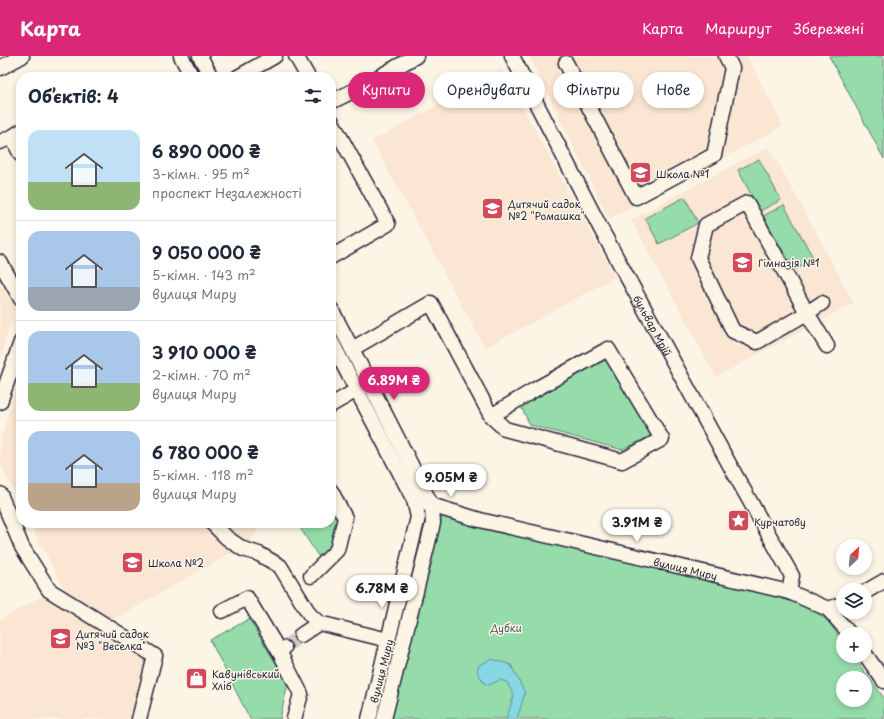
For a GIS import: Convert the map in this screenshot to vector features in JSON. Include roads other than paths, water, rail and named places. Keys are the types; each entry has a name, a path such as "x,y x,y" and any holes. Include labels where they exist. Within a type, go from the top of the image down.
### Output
{"street":[{"path":"0,68 22,56"},
{"path":"181,56 189,72"},
{"path":"200,56 208,72"},
{"path":"247,72 275,56"},
{"path":"296,56 305,72"},
{"path":"336,100 416,56"},
{"name":"бульвар Мрій","path":"512,56 602,231 792,576 789,592"},
{"path":"566,63 636,197 714,155 732,68 726,56"},
{"path":"336,129 388,224 336,254"},
{"path":"11,137 16,146"},
{"path":"822,303 808,313 757,342 733,331 698,258 706,225 747,203 808,313 827,346"},
{"path":"0,262 16,290"},
{"path":"352,349 431,303 491,416 505,429 622,462 662,439 608,350 534,390 491,416"},
{"path":"336,319 432,506"},
{"path":"336,351 414,500"},
{"path":"0,402 16,356"},
{"path":"336,402 356,390"},
{"path":"0,494 22,547 49,590 155,656 139,719"},
{"name":"вулиця Миру","path":"414,500 480,520 789,592 828,609"},
{"name":"вулиця Миру","path":"369,719 418,517 414,500"},
{"path":"311,576 338,550 345,518 336,501"},
{"name":"вулиця Миру","path":"384,719 433,523 432,506"},
{"path":"217,528 227,538 243,549 260,554 280,566 310,615 319,623 388,640"},
{"path":"872,588 884,580"},
{"path":"222,611 247,598 282,649 301,694 294,719"},
{"path":"836,606 828,609 844,627"},
{"path":"301,635 319,623"},
{"path":"871,663 884,681"}],"water":[{"path":"492,659 511,665 525,693 517,719 506,719 514,696 507,682 500,680 489,685 484,683 477,671 479,665"}],"tunnel":[{"path":"284,648 301,635"}],"place":[{"name":"Школа №1","path":"641,173"},
{"name":"Дитячий садок №2 \"Ромашка\"","path":"493,209"},
{"name":"Гімназія №1","path":"743,262"},
{"name":"Курчатову","path":"738,521"},
{"name":"Школа №2","path":"133,562"},
{"name":"Дитячий садок №3 \"Веселка\"","path":"60,639"},
{"name":"Кавунівський Хліб","path":"196,679"}],"park label":[{"name":"Дубки","path":"506,627"}]}
